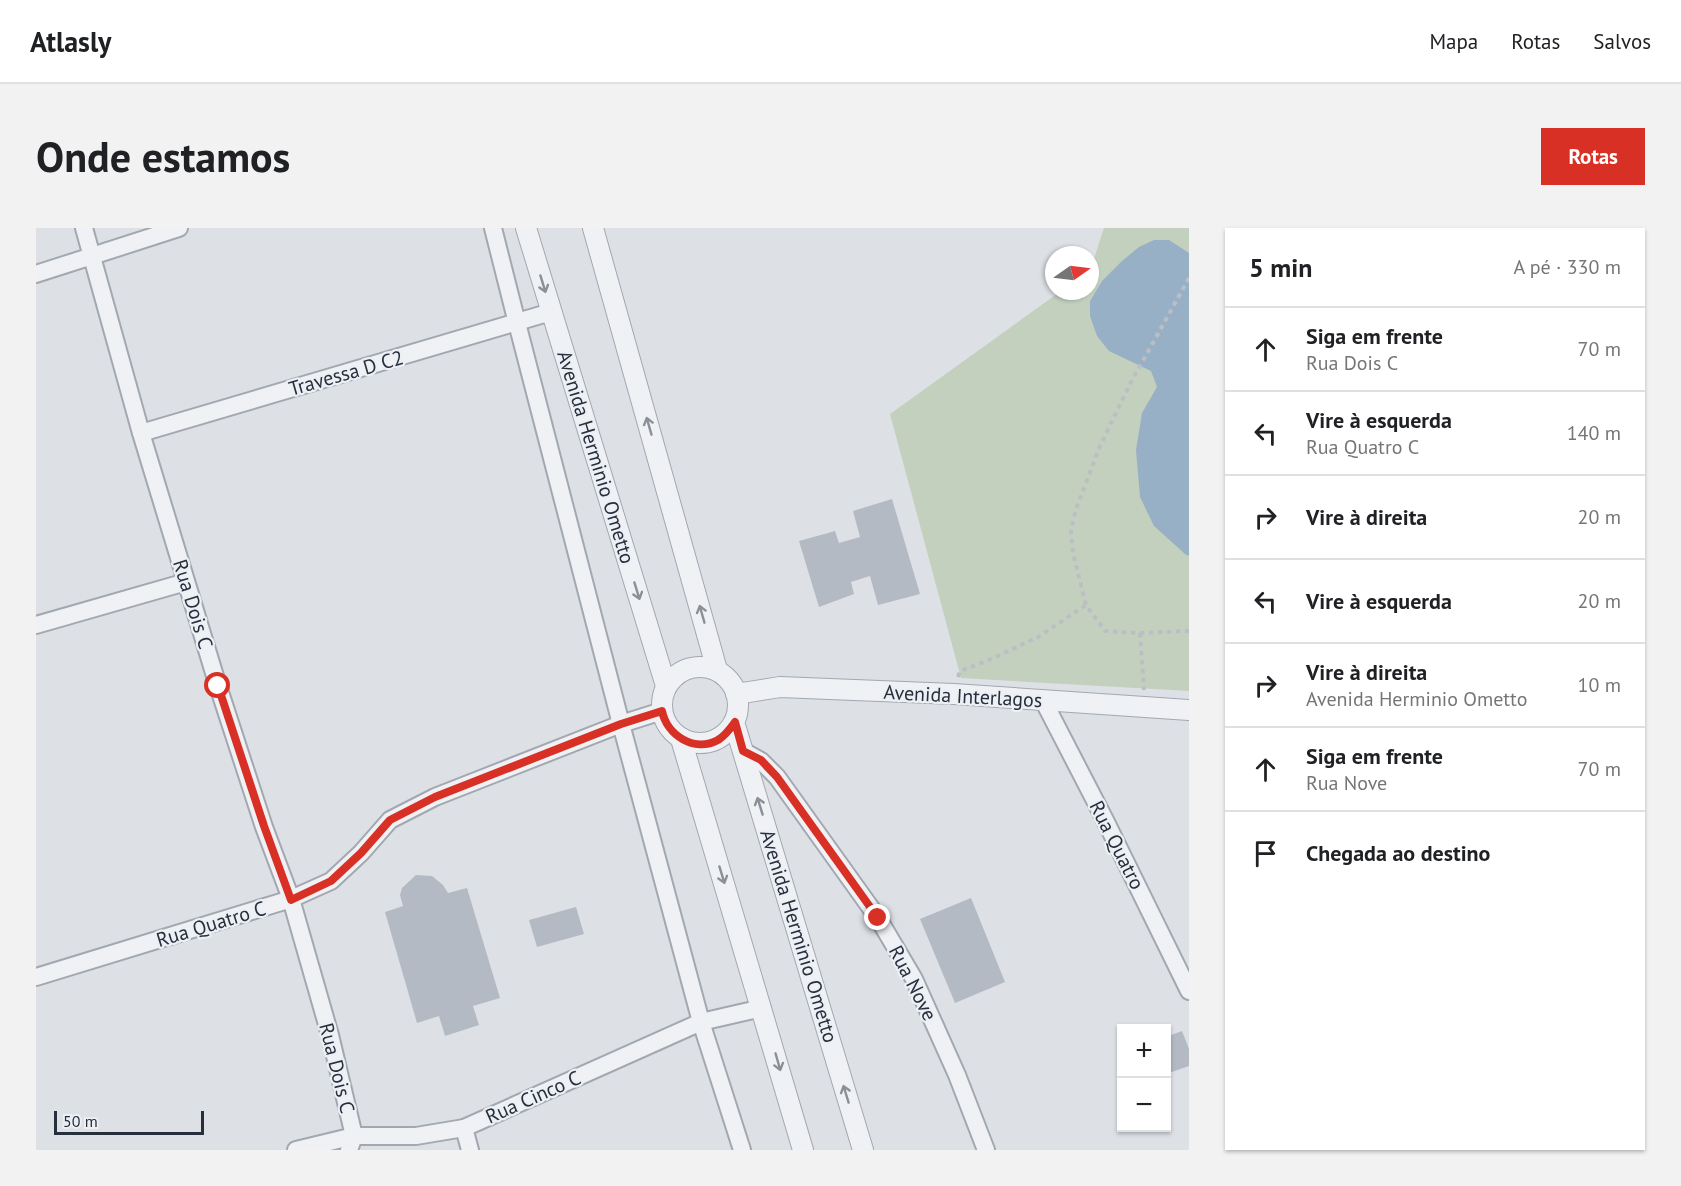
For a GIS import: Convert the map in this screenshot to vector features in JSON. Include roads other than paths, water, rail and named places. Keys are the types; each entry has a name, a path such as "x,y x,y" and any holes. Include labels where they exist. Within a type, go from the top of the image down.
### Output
{"street":[{"name":"Rua Dois C","path":"84,228 141,433 218,686 260,816 291,900 330,1035 352,1143"},
{"path":"36,274 179,228"},
{"path":"493,228 621,724 701,1022 742,1150"},
{"name":"Avenida Herminio Ometto","path":"526,228 666,686"},
{"path":"593,228 717,670 733,686 736,694 738,710 735,722 728,732 717,740 705,744 681,739 671,731 664,720 662,711 666,686 677,674 688,668 701,667 717,670"},
{"name":"Travessa D C2","path":"141,433 551,312"},
{"path":"36,625 186,582"},
{"name":"Avenida Interlagos","path":"736,694 780,687 954,694 1189,710"},
{"name":"Rua Quatro","path":"1043,700 1189,991"},
{"name":"Rua Quatro C","path":"36,977 291,900 331,881 361,853 390,820 435,797 621,724 662,711"},
{"name":"Avenida Herminio Ometto","path":"735,722 863,1150"},
{"path":"681,739 803,1150"},
{"name":"Rua Nove","path":"743,751 761,760 777,777 878,918 914,980 957,1075 986,1150"},
{"name":"Rua Cinco C","path":"296,1150 464,1128 701,1022 762,1008"},
{"path":"464,1128 470,1150"}],"water":[{"path":"1154,240 1169,240 1189,253 1189,556 1154,526 1140,497 1136,450 1142,413 1157,387 1151,371 1109,351 1097,336 1090,316 1090,301 1099,300 1099,286 1102,281 1139,247"}]}
